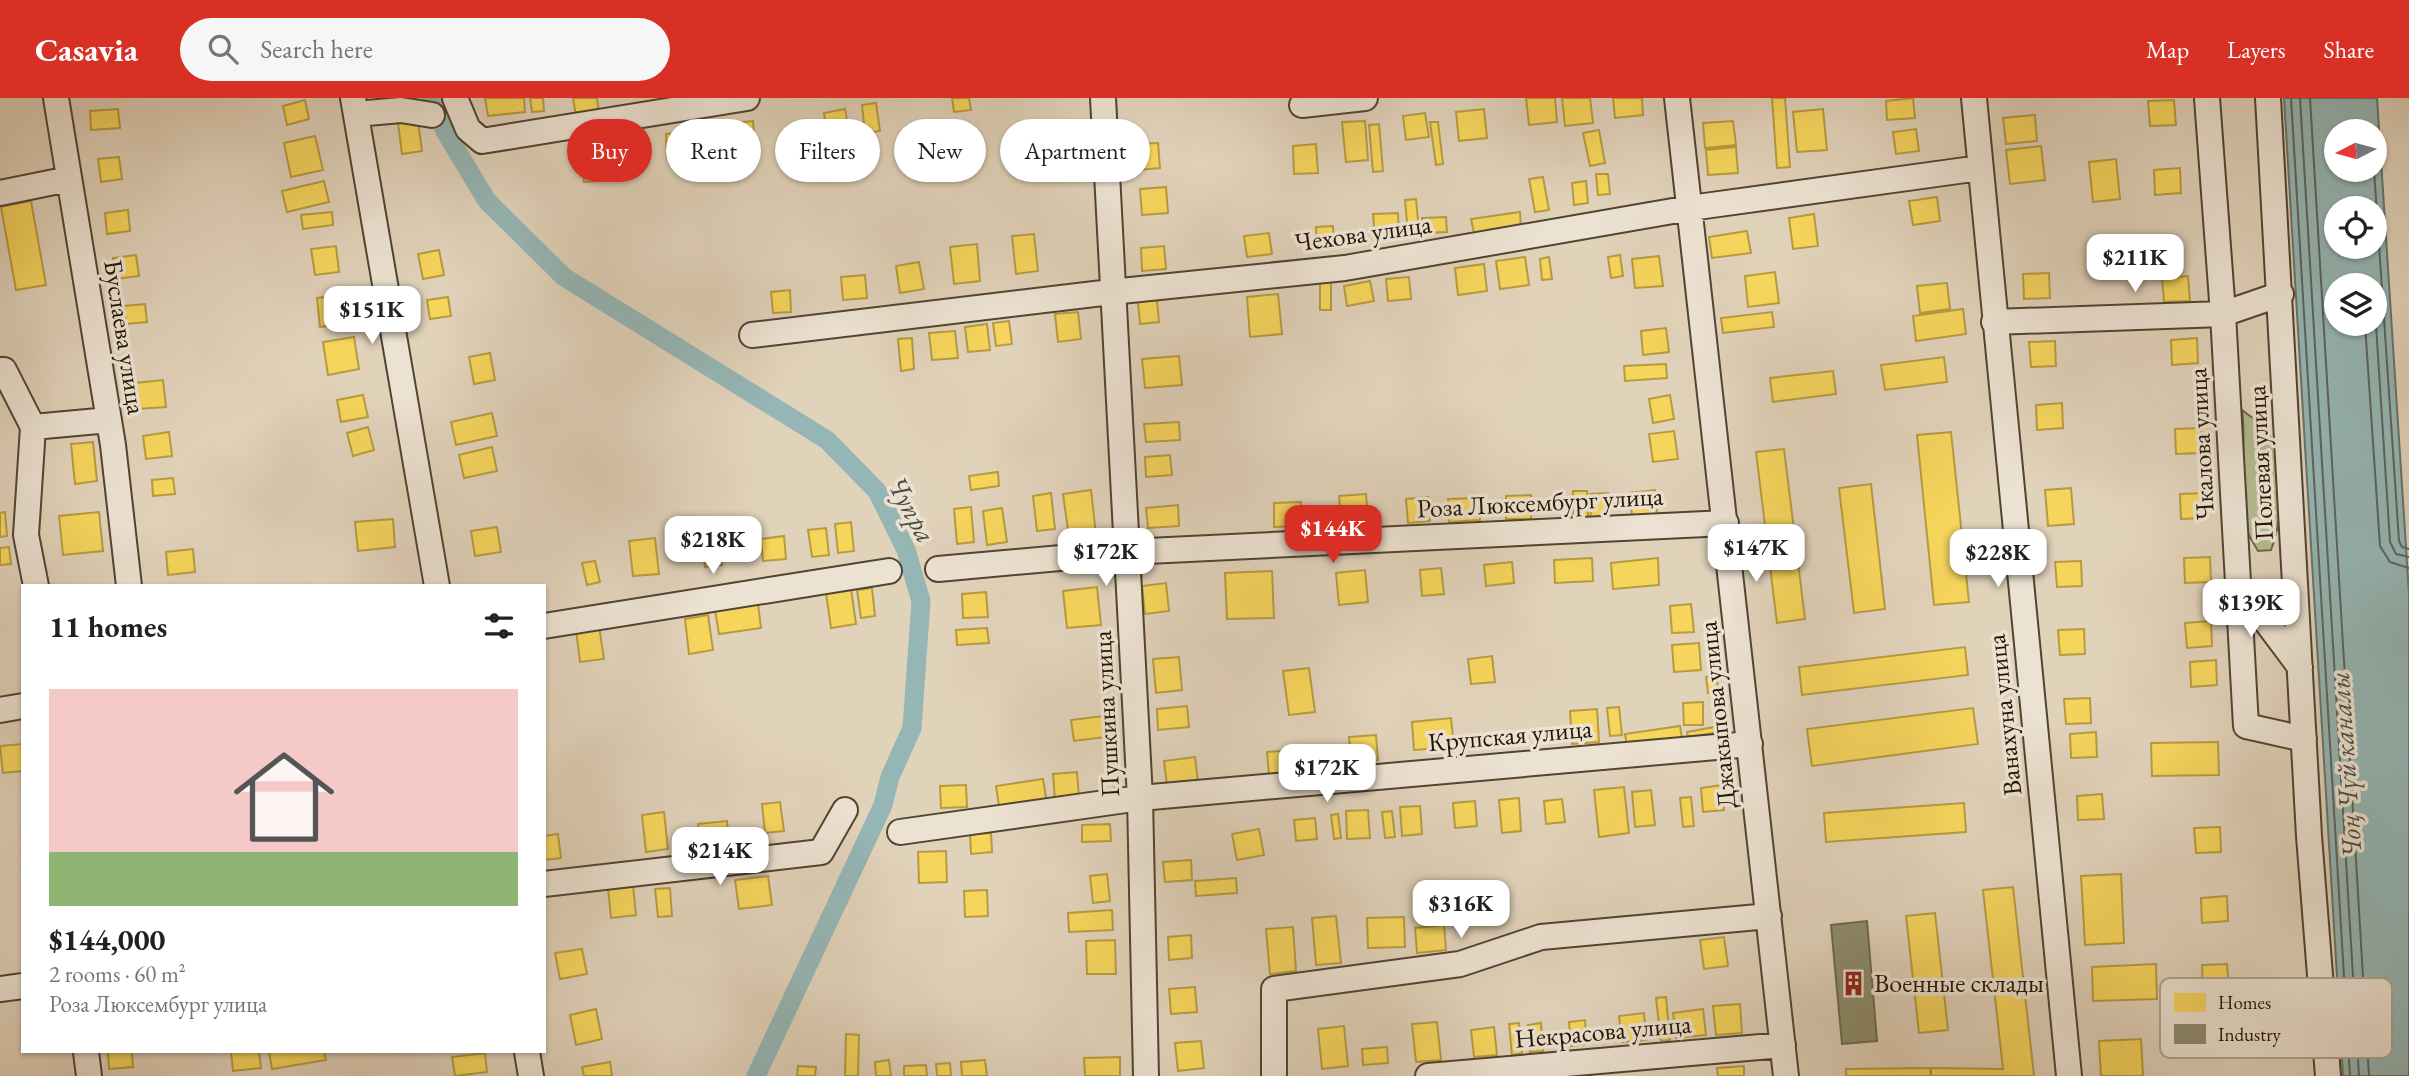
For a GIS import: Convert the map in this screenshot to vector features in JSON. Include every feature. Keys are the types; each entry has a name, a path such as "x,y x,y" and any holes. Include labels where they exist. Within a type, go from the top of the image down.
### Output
{"street":[{"name":"Буслаева улица","path":"56,98 109,419 130,584"},
{"path":"455,98 468,128 482,141 747,98"},
{"name":"Пушкина улица","path":"1103,98 1111,292 1140,798 1146,1076"},
{"path":"1302,106 1365,98"},
{"name":"Джакыпова улица","path":"1677,98 1786,1076"},
{"name":"Ванахуна улица","path":"1974,98 2069,1076"},
{"name":"Чкалова улица","path":"2207,98 2223,314 2246,726 2304,739"},
{"name":"Полевая улица","path":"2268,98 2304,739 2321,978"},
{"path":"432,115 354,106 437,584"},
{"name":"Чехова улица","path":"752,335 1111,292 1345,268 1690,208 1980,168"},
{"path":"0,193 69,179"},
{"path":"1994,322 2223,314 2281,294"},
{"path":"0,370 4,370 33,428 26,535 36,584"},
{"path":"33,428 109,419"},
{"name":"Роза Люксембург улица","path":"938,569 1127,552 1726,523"},
{"path":"546,626 889,571"},
{"path":"2238,584 2301,667"},
{"path":"0,710 21,706"},
{"name":"Крупская улица","path":"900,832 1140,798 1750,744"},
{"path":"546,884 821,852 845,810"},
{"path":"1274,1076 1274,989 1460,964 1541,937 1769,916"},
{"path":"0,989 21,986"},
{"name":"Некрасова улица","path":"1428,1076 1783,1045"},
{"path":"86,1053 89,1076"},
{"path":"527,1053 531,1076"},
{"name":"Полевая улица","path":"2327,1058 2328,1076"}],"green space":[{"path":"2242,410 2267,431 2277,457 2280,506 2271,550 2258,551 2247,529 2243,498"}],"water":[{"name":"Чоң Чүй каналы","path":"2284,98 2377,98 2378,119 2324,119 2324,182 2382,182 2383,196 2324,196 2324,259 2387,259 2387,253 2409,594 2409,1076 2343,1076 2342,1058 2392,1058 2392,978 2337,978"}],"building: Homes":[{"path":"485,98 524,98 525,112 488,116"},
{"path":"530,98 543,98 544,111 532,112"},
{"path":"573,98 597,98 599,115 576,117"},
{"path":"952,98 969,98 971,110 954,112"},
{"path":"1526,98 1555,98 1557,122 1529,125"},
{"path":"1562,98 1590,98 1593,123 1565,126"},
{"path":"1613,98 1642,98 1643,115 1615,118"},
{"path":"1772,98 1785,98 1790,167 1777,168"},
{"path":"1913,98 1915,118 1887,120 1886,101"},
{"path":"305,100 309,119 287,125 283,106"},
{"path":"2174,100 2176,125 2150,126 2148,101"},
{"path":"876,103 878,119 864,119 862,105"},
{"path":"118,109 120,128 91,130 90,111"},
{"path":"845,109 847,119 825,119 824,113"},
{"path":"1484,109 1487,138 1459,141 1456,112"},
{"path":"1823,109 1827,150 1797,152 1793,112"},
{"path":"1425,113 1429,137 1406,140 1403,116"},
{"path":"2035,115 2037,141 2006,144 2003,118"},
{"path":"418,121 422,151 402,154 398,123"},
{"path":"1365,121 1368,160 1346,162 1342,122"},
{"path":"1733,121 1736,145 1705,148 1703,123"},
{"path":"1430,122 1438,122 1443,164 1436,165"},
{"path":"1379,124 1383,171 1373,172 1369,125"},
{"path":"1916,129 1919,151 1896,154 1893,132"},
{"path":"1599,130 1605,163 1590,166 1583,133"},
{"path":"315,136 323,170 291,177 284,143"},
{"path":"1150,143 1158,143 1160,168 1150,169"},
{"path":"1316,144 1318,173 1294,174 1293,146"},
{"path":"2041,146 2045,180 2010,184 2006,150"},
{"path":"1736,147 1738,173 1708,175 1706,150"},
{"path":"119,157 122,179 101,182 98,159"},
{"path":"2116,159 2120,199 2093,202 2089,162"},
{"path":"2180,168 2181,193 2155,195 2154,170"},
{"path":"1596,174 1608,174 1610,194 1598,195"},
{"path":"1543,177 1549,210 1535,212 1529,179"},
{"path":"324,181 329,202 287,212 282,191"},
{"path":"1586,181 1588,203 1574,205 1572,183"},
{"path":"1166,187 1168,213 1142,215 1140,189"},
{"path":"1937,197 1940,221 1913,225 1909,201"},
{"path":"1416,199 1419,232 1408,233 1405,200"},
{"path":"31,201 46,285 16,290 1,207"},
{"path":"128,210 130,231 107,234 105,213"},
{"path":"332,212 333,225 303,229 301,215"},
{"path":"1520,212 1521,227 1474,233 1471,219"},
{"path":"1398,213 1399,237 1375,239 1373,214"},
{"path":"1814,214 1818,246 1793,249 1789,218"},
{"path":"1446,217 1447,232 1423,233 1422,218"},
{"path":"1333,226 1334,248 1317,248 1316,227"},
{"path":"1747,231 1751,253 1712,258 1709,237"},
{"path":"1269,233 1272,254 1247,257 1244,236"},
{"path":"1034,234 1038,271 1016,274 1012,236"},
{"path":"977,244 980,281 954,284 950,247"},
{"path":"336,246 339,272 315,275 311,249"},
{"path":"1164,246 1166,269 1142,271 1141,248"},
{"path":"439,250 444,275 423,279 418,254"},
{"path":"136,255 139,276 116,279 113,258"},
{"path":"1620,255 1623,276 1611,278 1608,257"},
{"path":"1659,256 1663,286 1635,288 1632,259"},
{"path":"1525,257 1529,285 1500,289 1496,261"},
{"path":"1549,257 1552,279 1542,280 1540,259"},
{"path":"919,262 924,289 900,293 896,266"},
{"path":"1484,264 1487,291 1458,295 1455,268"},
{"path":"1775,272 1779,303 1748,307 1745,276"},
{"path":"2049,273 2050,298 2024,299 2023,274"},
{"path":"865,275 867,298 843,300 841,277"},
{"path":"2188,276 2190,301 2164,302 2162,278"},
{"path":"1409,277 1411,299 1388,301 1386,279"},
{"path":"1320,280 1331,280 1331,310 1320,310"},
{"path":"1370,281 1374,301 1347,306 1344,286"},
{"path":"1947,283 1950,309 1920,313 1917,286"},
{"path":"790,290 791,312 773,313 771,292"},
{"path":"1278,294 1282,334 1250,337 1247,297"},
{"path":"343,295 346,324 320,327 317,298"},
{"path":"448,297 451,316 430,319 427,300"},
{"path":"1157,300 1159,322 1140,324 1138,302"},
{"path":"145,304 147,322 126,324 124,306"},
{"path":"1963,309 1966,334 1916,341 1913,316"},
{"path":"1078,312 1081,339 1058,342 1055,314"},
{"path":"1772,312 1774,327 1723,333 1721,318"},
{"path":"1009,321 1012,344 996,346 993,323"},
{"path":"987,324 990,350 968,352 965,327"},
{"path":"1666,328 1669,352 1643,355 1641,331"},
{"path":"955,331 958,358 932,360 929,333"},
{"path":"354,337 359,369 328,375 323,342"},
{"path":"912,338 914,369 901,371 898,339"},
{"path":"2197,338 2198,363 2172,365 2171,340"},
{"path":"2055,341 2056,366 2031,367 2029,342"},
{"path":"490,353 495,380 474,384 469,357"},
{"path":"1179,356 1182,385 1145,388 1142,359"},
{"path":"1944,357 1947,382 1885,390 1881,365"},
{"path":"1666,364 1667,378 1625,381 1624,366"},
{"path":"1833,371 1836,394 1773,402 1770,378"},
{"path":"163,380 166,407 137,409 135,383"},
{"path":"363,395 368,417 341,422 337,400"},
{"path":"1670,395 1674,419 1653,423 1649,399"},
{"path":"2062,403 2063,428 2037,430 2036,405"},
{"path":"492,413 497,436 456,445 451,422"},
{"path":"1179,422 1180,440 1146,442 1144,424"},
{"path":"368,427 374,450 353,456 347,433"},
{"path":"2201,428 2202,453 2176,454 2175,429"},
{"path":"1674,431 1678,459 1653,462 1649,434"},
{"path":"169,432 172,456 146,459 143,436"},
{"path":"1951,432 1969,602 1934,605 1917,435"},
{"path":"93,442 97,481 75,484 71,444"},
{"path":"492,447 497,471 464,478 459,455"},
{"path":"1784,449 1805,619 1777,623 1756,452"},
{"path":"1170,455 1172,475 1146,477 1145,457"},
{"path":"998,472 999,486 971,490 969,476"},
{"path":"173,478 175,494 153,496 152,480"},
{"path":"1871,484 1885,609 1854,613 1839,488"},
{"path":"2071,488 2074,524 2048,526 2045,490"},
{"path":"1091,490 1096,534 1069,537 1063,494"},
{"path":"1655,490 1657,516 1632,518 1630,493"},
{"path":"1573,491 1587,491 1588,518 1573,518"},
{"path":"1051,493 1055,529 1037,531 1033,496"},
{"path":"1608,493 1610,523 1591,524 1590,494"},
{"path":"2206,493 2207,518 2181,519 2180,494"},
{"path":"1366,494 1368,520 1341,522 1339,496"},
{"path":"1531,495 1531,519 1506,519 1506,496"},
{"path":"1428,497 1430,521 1408,523 1406,499"},
{"path":"1478,498 1480,520 1449,522 1448,499"},
{"path":"1301,502 1302,526 1274,527 1274,503"},
{"path":"1178,505 1179,526 1148,528 1146,508"},
{"path":"971,507 974,542 957,544 954,509"},
{"path":"1002,508 1007,542 987,545 983,511"},
{"path":"5,512 7,536 0,537 0,513"},
{"path":"99,512 103,551 63,555 59,516"},
{"path":"393,519 395,547 358,551 355,522"},
{"path":"851,522 854,551 838,553 835,524"},
{"path":"718,524 722,565 705,567 701,526"},
{"path":"497,527 501,552 475,556 471,531"},
{"path":"826,528 829,555 812,557 808,530"},
{"path":"784,536 786,559 763,561 761,539"},
{"path":"655,538 659,574 633,576 629,541"},
{"path":"9,547 11,564 0,565 0,548"},
{"path":"193,549 195,572 168,575 166,552"},
{"path":"2210,557 2211,582 2185,583 2184,558"},
{"path":"1592,558 1593,581 1555,583 1554,560"},
{"path":"1658,558 1659,585 1613,589 1611,563"},
{"path":"595,561 600,582 587,585 582,563"},
{"path":"2081,561 2082,586 2057,587 2055,562"},
{"path":"1512,562 1514,583 1486,586 1484,565"},
{"path":"1441,568 1444,594 1422,596 1420,570"},
{"path":"1365,570 1368,602 1339,605 1336,573"},
{"path":"1272,571 1274,618 1227,619 1225,573"},
{"path":"1166,583 1169,611 1145,614 1142,586"},
{"path":"1097,587 1101,625 1067,628 1063,591"},
{"path":"872,588 875,616 861,618 857,590"},
{"path":"851,589 856,624 831,628 826,593"},
{"path":"986,592 988,617 963,618 962,594"},
{"path":"758,604 761,628 719,634 715,610"},
{"path":"1691,604 1694,632 1672,633 1670,606"},
{"path":"708,615 713,650 689,654 685,619"},
{"path":"2211,621 2212,646 2187,648 2185,623"},
{"path":"599,626 604,659 580,662 576,630"},
{"path":"987,628 989,643 957,645 956,630"},
{"path":"2084,629 2085,654 2060,655 2058,630"},
{"path":"1699,643 1701,670 1674,672 1672,645"},
{"path":"1965,647 1968,675 1802,695 1799,667"},
{"path":"1492,656 1495,682 1471,684 1468,659"},
{"path":"1179,657 1182,690 1156,693 1153,659"},
{"path":"2216,660 2217,685 2191,687 2190,662"},
{"path":"1309,668 1315,712 1289,715 1283,671"},
{"path":"1717,676 1718,692 1708,693 1706,677"},
{"path":"2090,698 2091,723 2066,724 2064,699"},
{"path":"1703,702 1703,725 1684,725 1683,703"},
{"path":"1187,706 1189,727 1158,730 1157,709"},
{"path":"1619,707 1622,735 1610,736 1607,708"},
{"path":"1973,708 1978,744 1812,766 1807,729"},
{"path":"1597,709 1599,742 1572,744 1570,711"},
{"path":"1103,716 1106,737 1074,741 1071,720"},
{"path":"1451,718 1454,747 1414,750 1412,722"},
{"path":"1680,726 1682,739 1627,747 1625,734"},
{"path":"1720,726 1721,732 1688,737 1687,732"},
{"path":"2096,732 2097,757 2071,758 2070,734"},
{"path":"1376,735 1378,760 1351,762 1349,737"},
{"path":"2218,742 2219,775 2152,776 2151,743"},
{"path":"21,744 21,771 3,773 0,746"},
{"path":"1292,750 1294,773 1269,775 1267,752"},
{"path":"1195,757 1198,782 1167,785 1164,761"},
{"path":"1077,772 1079,798 1055,800 1053,774"},
{"path":"1043,779 1047,804 1000,812 996,786"},
{"path":"966,785 967,807 941,808 940,786"},
{"path":"1722,785 1724,810 1703,812 1701,788"},
{"path":"1624,787 1629,833 1599,837 1594,790"},
{"path":"1651,790 1655,825 1635,827 1632,792"},
{"path":"2102,794 2104,819 2078,820 2077,796"},
{"path":"1691,797 1694,826 1683,827 1680,798"},
{"path":"1519,798 1521,831 1502,833 1499,800"},
{"path":"1562,799 1565,822 1546,824 1544,801"},
{"path":"1475,801 1477,826 1455,828 1453,803"},
{"path":"780,802 784,831 765,833 762,804"},
{"path":"1964,803 1966,832 1826,842 1824,813"},
{"path":"1420,806 1422,834 1402,836 1400,807"},
{"path":"1368,810 1370,838 1347,839 1346,811"},
{"path":"1392,811 1395,837 1385,838 1382,812"},
{"path":"664,812 668,849 646,852 642,815"},
{"path":"1338,814 1341,838 1334,839 1331,815"},
{"path":"1315,818 1317,839 1296,841 1294,820"},
{"path":"727,821 729,843 701,846 698,824"},
{"path":"1110,824 1111,841 1082,842 1082,825"},
{"path":"2220,827 2221,852 2196,853 2194,828"},
{"path":"1259,829 1264,855 1237,860 1232,834"},
{"path":"991,833 992,852 971,854 970,834"},
{"path":"558,834 561,858 546,860 546,836"},
{"path":"946,851 947,882 919,883 918,852"},
{"path":"1191,860 1192,880 1165,882 1163,862"},
{"path":"1107,874 1110,901 1093,903 1090,876"},
{"path":"2121,874 2124,943 2085,945 2081,876"},
{"path":"768,876 772,905 739,909 735,880"},
{"path":"1236,878 1237,893 1196,896 1195,881"},
{"path":"633,885 636,915 611,918 608,888"},
{"path":"2013,887 2034,1076 1931,1076 1931,1068 2003,1069 1983,890"},
{"path":"670,888 672,916 658,917 655,889"},
{"path":"987,890 988,916 965,917 964,891"},
{"path":"2227,896 2228,921 2202,923 2201,898"},
{"path":"1112,910 1113,930 1069,932 1068,913"},
{"path":"1935,913 1948,1030 1919,1033 1906,916"},
{"path":"1336,916 1341,963 1316,965 1312,918"},
{"path":"1404,917 1405,947 1368,948 1367,918"},
{"path":"1444,925 1446,950 1417,953 1415,928"},
{"path":"1293,927 1296,971 1270,974 1266,929"},
{"path":"1191,935 1192,958 1169,960 1168,937"},
{"path":"1724,937 1728,966 1704,969 1700,940"},
{"path":"1115,940 1116,974 1087,974 1086,941"},
{"path":"582,949 587,974 560,979 555,953"},
{"path":"2156,964 2157,999 2093,1001 2092,967"},
{"path":"2227,964 2228,978 2203,978 2202,965"},
{"path":"1195,987 1197,1012 1171,1014 1169,989"},
{"path":"1666,997 1670,1040 1661,1041 1656,998"},
{"path":"1740,1004 1742,1033 1716,1035 1713,1006"},
{"path":"596,1009 602,1039 576,1045 570,1015"},
{"path":"1703,1009 1706,1035 1676,1038 1673,1013"},
{"path":"1644,1013 1646,1040 1622,1042 1619,1016"},
{"path":"1585,1020 1587,1044 1571,1046 1569,1022"},
{"path":"1437,1022 1441,1060 1416,1062 1412,1024"},
{"path":"1519,1023 1522,1053 1512,1055 1509,1024"},
{"path":"1541,1023 1543,1051 1530,1052 1528,1025"},
{"path":"1344,1026 1348,1066 1322,1069 1318,1029"},
{"path":"1494,1027 1497,1055 1474,1057 1471,1030"},
{"path":"846,1034 859,1035 858,1076 845,1076"},
{"path":"2141,1039 2143,1076 2101,1076 2099,1041"},
{"path":"1201,1041 1204,1068 1178,1071 1175,1043"},
{"path":"1387,1047 1388,1063 1363,1065 1362,1049"},
{"path":"108,1053 132,1053 133,1067 109,1069"},
{"path":"231,1053 259,1053 261,1068 233,1071"},
{"path":"269,1053 324,1053 326,1060 272,1069"},
{"path":"485,1053 487,1072 455,1076 452,1057"},
{"path":"1120,1057 1120,1076 1085,1076 1084,1058"},
{"path":"889,1060 891,1076 876,1076 875,1062"},
{"path":"985,1060 987,1076 962,1076 961,1062"},
{"path":"610,1062 612,1076 584,1076 582,1067"},
{"path":"950,1063 951,1076 937,1076 936,1064"},
{"path":"926,1065 927,1076 904,1076 904,1066"},
{"path":"798,1066 816,1067 815,1076 797,1076"},
{"path":"1744,1066 1744,1076 1718,1076 1717,1068"},
{"path":"1930,1068 1931,1076 1846,1076 1846,1069"}],"building: Industry":[{"name":"Военные склады","path":"1867,921 1877,1041 1842,1044 1831,925"}],"waterway":[{"name":"Чупра","path":"431,98 445,131 487,201 564,277 827,440 877,491 906,550 921,601 912,728 890,777 883,805 756,1076"}],"place":[{"name":"Военные склады","path":"1854,983"}]}
